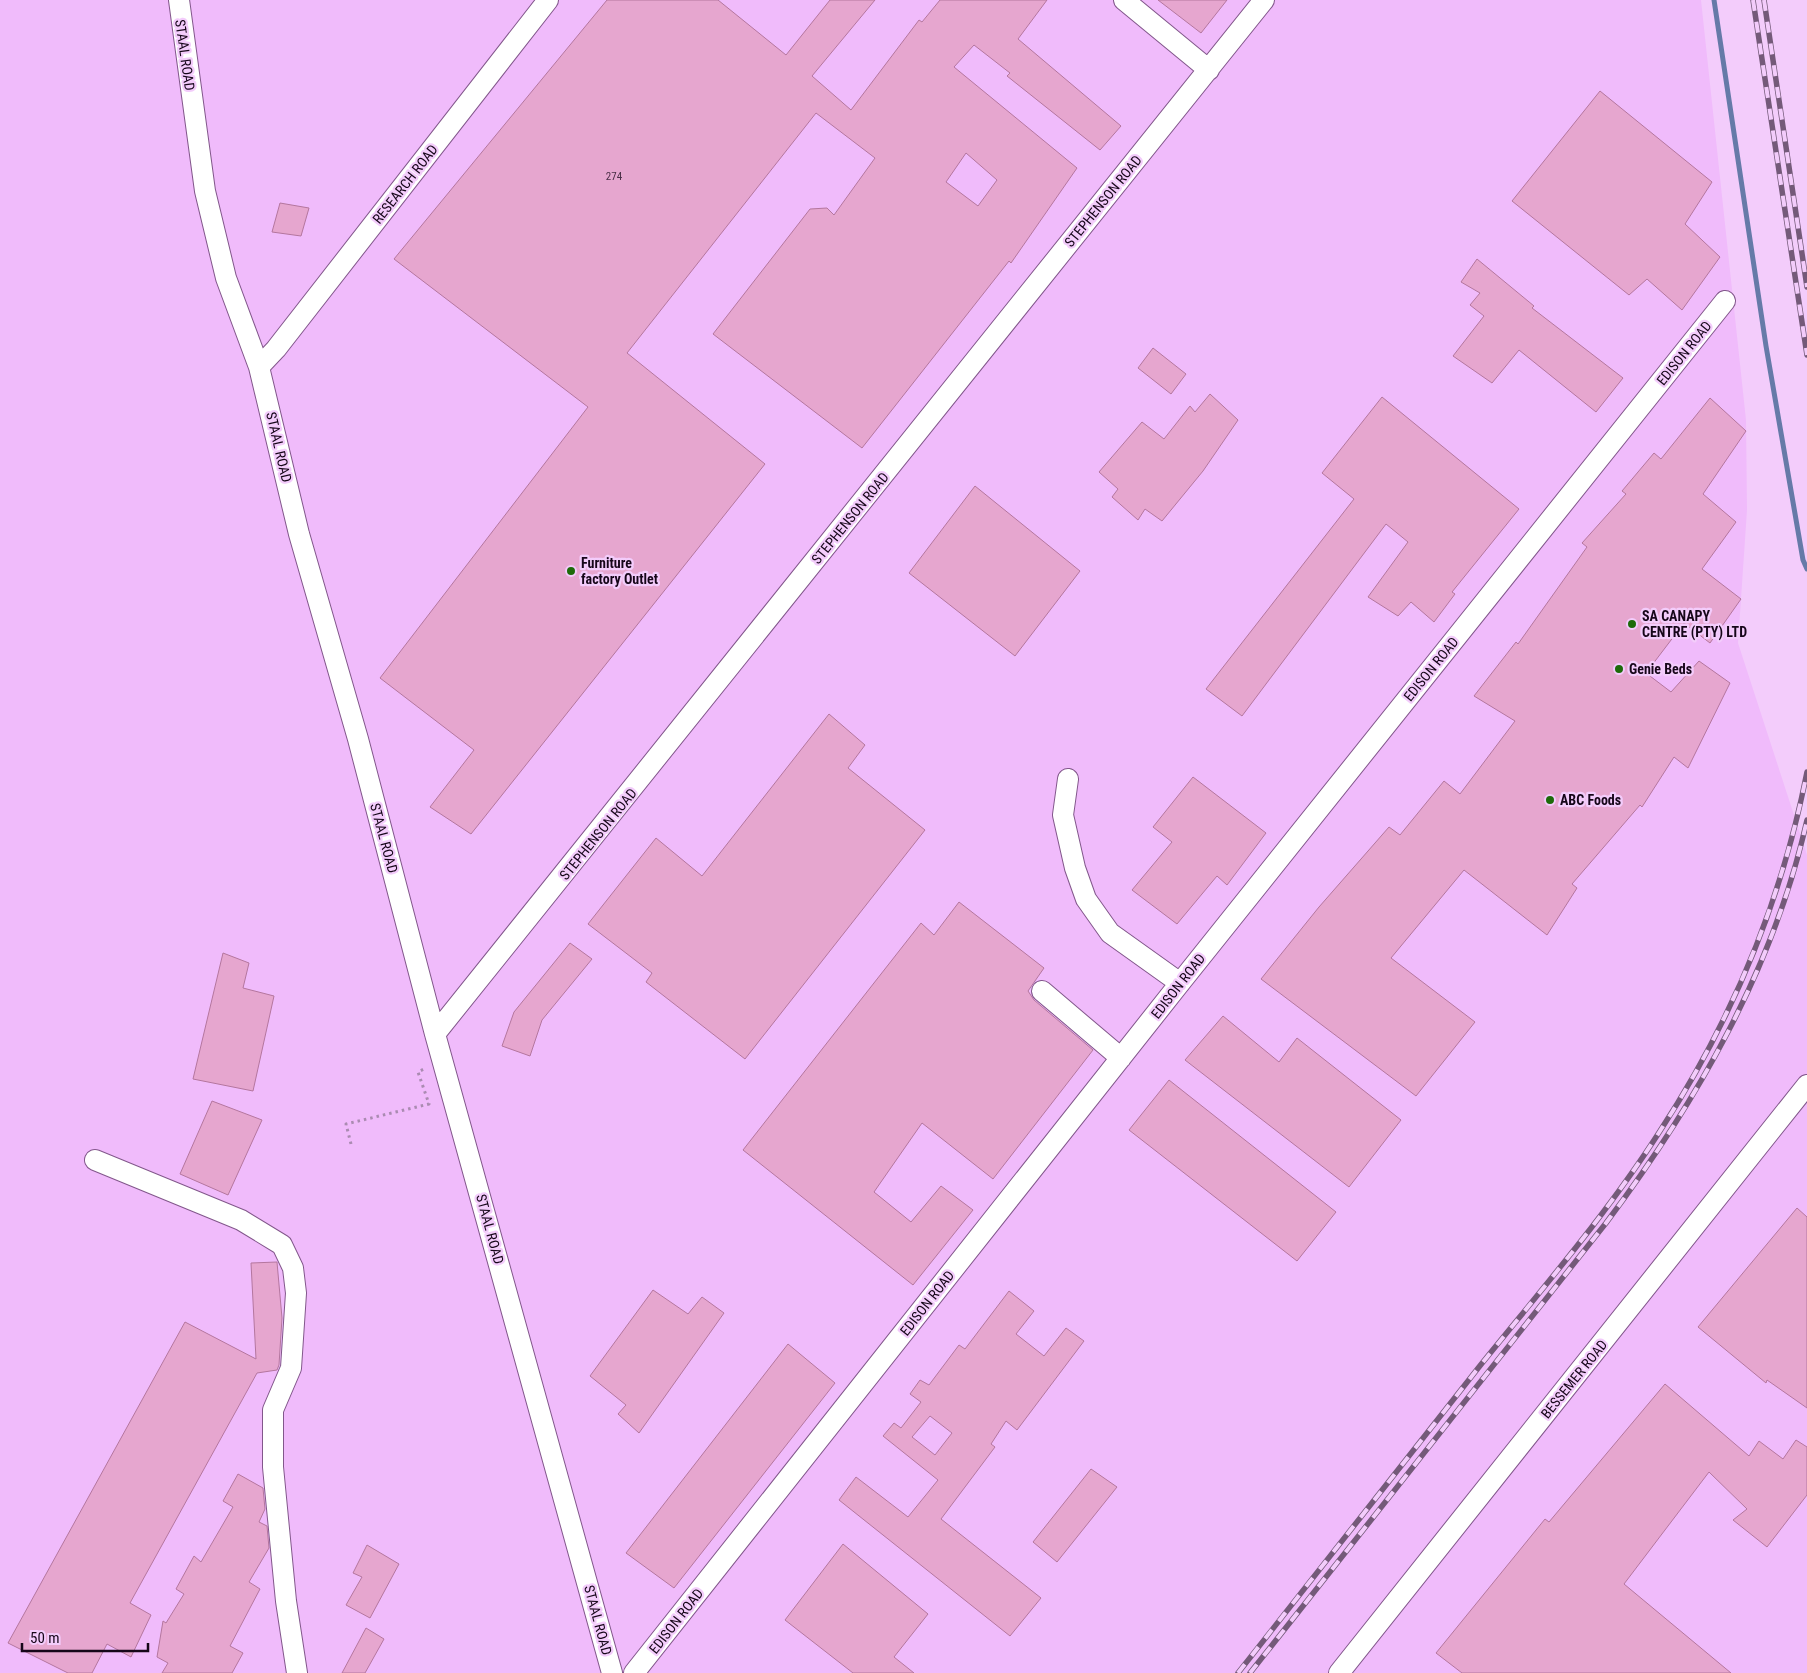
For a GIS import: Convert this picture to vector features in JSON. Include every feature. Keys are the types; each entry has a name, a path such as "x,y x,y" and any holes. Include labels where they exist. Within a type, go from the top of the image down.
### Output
{"street":[{"name":"STAAL ROAD","path":"179,0 205,191 216,225 226,278 259,367 299,534 358,739 435,1034 612,1673"},
{"name":"RESEARCH ROAD","path":"259,367 282,342 548,0"},
{"path":"1124,0 1209,70"},
{"name":"STEPHENSON ROAD","path":"435,1034 1264,0"},
{"name":"EDISON ROAD","path":"634,1673 1180,983 1726,301"},
{"path":"1068,779 1063,815 1075,868 1086,899 1110,933 1180,983"},
{"path":"1042,991 1121,1058"},
{"name":"BESSEMER ROAD","path":"1339,1673 1807,1084"},
{"path":"95,1160 241,1220 282,1245 293,1268 296,1293 291,1368 273,1410 273,1466 286,1601 297,1673"}],"path":[{"path":"351,1144 346,1124 429,1104 418,1072"}],"shaded area":[{"path":"0,0 1701,0 1746,420 1747,510 1738,643 1807,855 1807,1673 0,1673"}],"building":[{"path":"607,0 718,0 786,55 830,0 875,0 812,76 851,110 919,20 922,22 940,0 1047,0 1018,39 1121,126 1100,150 1007,76 1010,73 974,45 954,67 1077,168 1011,263 1009,261 862,448 713,334 810,209 827,208 834,215 875,158 816,113 627,353 765,464 471,834 430,807 474,750 380,678 588,407 394,259","holes":["966,153 997,180 978,206 946,182"]},
{"path":"1158,0 1227,0 1201,33"},
{"path":"1600,91 1712,182 1685,224 1720,257 1682,310 1647,279 1629,295 1512,201"},
{"path":"280,203 309,208 301,236 272,232"},
{"path":"1477,259 1534,306 1532,308 1623,378 1596,412 1519,350 1492,383 1453,356 1484,316 1470,305 1480,293 1461,282"},
{"path":"1153,348 1186,374 1171,394 1138,368"},
{"path":"1210,394 1238,420 1203,471 1162,521 1145,509 1138,520 1112,497 1118,489 1099,472 1142,422 1164,439 1190,406 1195,412"},
{"path":"1382,397 1519,509 1452,592 1455,594 1434,622 1411,602 1398,616 1368,597 1408,542 1386,524 1242,716 1206,689 1354,499 1322,473"},
{"path":"1710,398 1746,431 1703,494 1736,522 1702,569 1741,599 1710,643 1684,623 1646,673 1671,692 1699,661 1730,683 1688,768 1674,757 1642,807 1640,805 1572,884 1577,888 1547,935 1464,870 1391,958 1475,1022 1416,1096 1261,979 1319,907 1389,827 1400,835 1444,781 1460,794 1515,721 1474,696 1516,642 1518,644 1587,547 1582,543 1626,494 1622,491 1654,453 1661,459"},
{"path":"975,486 1080,571 1015,656 909,573"},
{"path":"829,714 865,745 848,768 925,830 745,1059 646,982 652,973 588,924 656,838 702,876"},
{"path":"1193,777 1266,833 1227,885 1217,876 1177,924 1132,890 1172,842 1153,827"},
{"path":"959,902 1044,968 1028,991 1034,1000 1093,1050 993,1179 922,1123 874,1192 911,1222 941,1186 973,1210 913,1285 743,1150 921,923 934,935"},
{"path":"570,943 592,959 542,1020 530,1056 502,1046 514,1012"},
{"path":"223,953 249,963 243,988 274,996 253,1091 193,1079"},
{"path":"1223,1016 1279,1062 1297,1038 1401,1120 1349,1187 1185,1060"},
{"path":"1169,1080 1336,1212 1297,1261 1129,1130"},
{"path":"212,1101 262,1120 228,1195 180,1174"},
{"path":"1797,1208 1807,1217 1807,1408 1767,1380 1766,1383 1698,1327"},
{"path":"277,1262 282,1318 279,1365 277,1370 257,1373 130,1603 151,1615 131,1657 107,1644 92,1673 68,1673 8,1643 185,1322 256,1359 251,1263"},
{"path":"653,1290 688,1314 702,1297 724,1313 639,1433 618,1414 626,1405 590,1376"},
{"path":"1009,1291 1034,1311 1016,1334 1044,1356 1066,1328 1084,1341 1017,1430 1006,1421 991,1444 995,1447 941,1519 1041,1598 1010,1636 839,1500 856,1477 908,1517 938,1480 883,1436 894,1423 901,1428 921,1402 910,1394 920,1380 929,1385 959,1345 965,1349","holes":["930,1416 952,1433 935,1455 912,1437"]},
{"path":"788,1344 835,1383 674,1588 626,1553"},
{"path":"1665,1384 1749,1456 1759,1441 1783,1459 1796,1440 1807,1447 1807,1495 1767,1547 1733,1520 1747,1509 1709,1472 1624,1584 1731,1673 1462,1673 1436,1653 1545,1519 1549,1522"},
{"path":"1091,1469 1117,1487 1057,1562 1033,1542"},
{"path":"238,1474 263,1488 265,1509 259,1522 267,1526 269,1548 249,1582 260,1589 230,1646 243,1653 232,1673 162,1673 168,1663 157,1657 163,1621 166,1623 184,1594 176,1589 194,1556 201,1562 233,1507 223,1501"},
{"path":"843,1544 928,1614 894,1657 914,1673 853,1673 785,1620"},
{"path":"367,1545 399,1564 370,1618 346,1605 362,1577 353,1573"},
{"path":"366,1628 384,1639 365,1673 342,1673"}],"waterway":[{"path":"1714,0 1766,346 1803,560 1807,569"}],"railway":[{"path":"1753,0 1807,355"},
{"path":"1764,0 1807,287"},
{"path":"1238,1673 1596,1222 1640,1162 1686,1090 1731,1003 1751,959 1783,867 1807,772"},
{"path":"1250,1673 1606,1223 1671,1130 1728,1032 1753,981 1793,875 1807,820"}],"place":[{"name":"Furniture factory Outlet","path":"571,571"},
{"name":"SA CANAPY CENTRE (PTY) LTD","path":"1632,624"},
{"name":"Genie Beds","path":"1619,669"},
{"name":"ABC Foods","path":"1550,800"}]}
